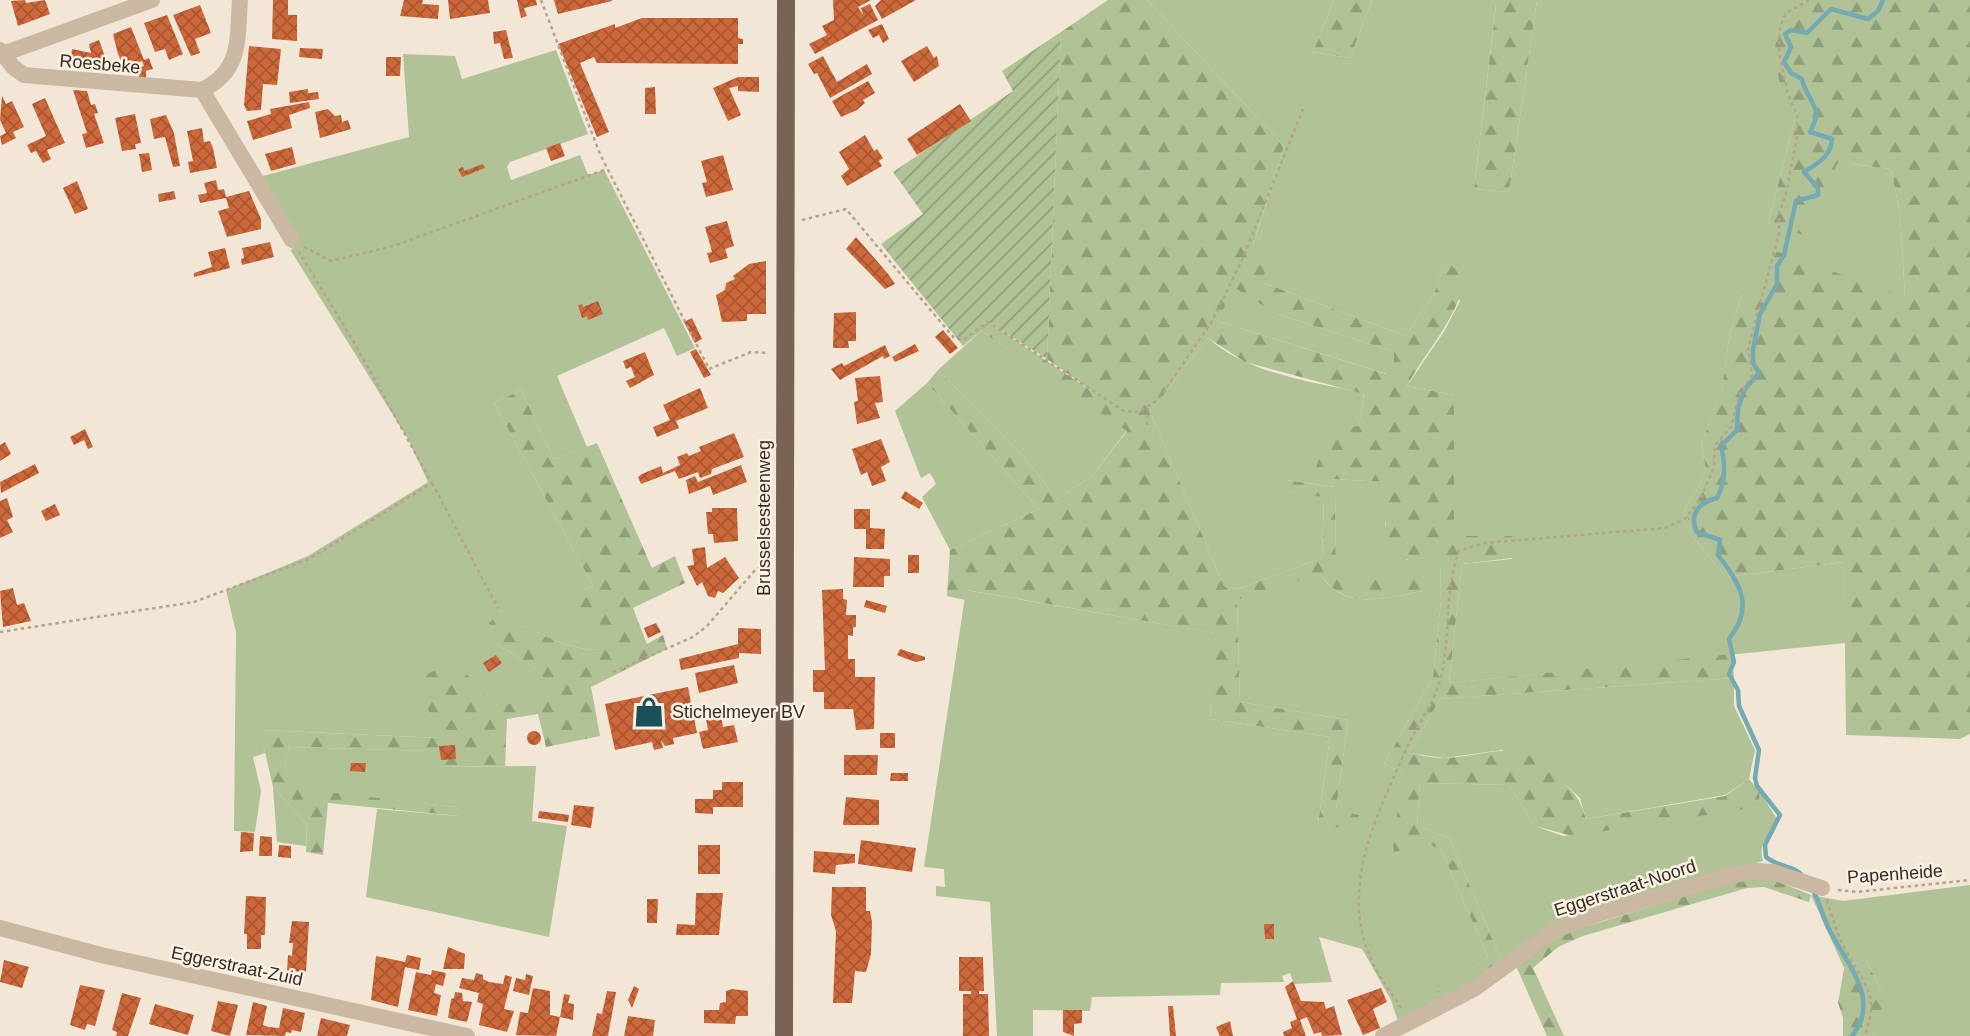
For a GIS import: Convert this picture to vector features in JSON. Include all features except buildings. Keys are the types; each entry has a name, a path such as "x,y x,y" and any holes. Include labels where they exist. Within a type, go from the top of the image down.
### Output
{"main road":[{"name":"Brusselsesteenweg","path":"784,1036 786,0"}],"street":[{"name":"Roesbeke","path":"152,0 1,53 24,75 202,90"},
{"path":"240,0 233,60 227,75 202,90 292,240"},
{"name":"Eggerstraat-Noord","path":"1383,1036 1474,989 1555,930 1727,876 1757,871 1773,872 1796,882 1822,888"},
{"name":"Eggerstraat-Zuid","path":"0,928 101,955 467,1036"}],"path":[{"path":"541,0 607,169 709,369 751,352 785,353"},
{"path":"1407,1025 1401,1007 1377,972 1364,939 1356,897 1362,859 1374,826 1405,750 1439,684 1448,646 1450,576 1459,551 1484,542 1665,528 1686,518 1700,500 1714,467 1715,445 1731,427 1739,396 1752,375 1748,349 1779,234 1779,213 1787,191 1797,137 1797,115 1788,94 1779,53 1780,27 1786,13 1810,0"},
{"path":"785,225 846,209 954,338 963,340 988,322 1124,411 1138,412 1158,400 1211,323 1241,260 1303,109"},
{"path":"292,240 331,261 393,246 607,169"},
{"path":"292,240 351,337 498,608"},
{"path":"1147,425 1148,408"},
{"path":"0,632 194,602 309,559 432,483"},
{"path":"613,672 693,637 707,626 756,569 784,559"},
{"name":"Papenheide","path":"1822,888 1857,892 1970,880"},
{"path":"1822,888 1832,924 1848,956 1869,986 1872,1014 1865,1036"}],"green space":[{"path":"1108,0 1147,0 1284,146 1253,245 1264,245 1271,258 1261,282 1406,336 1434,294 1446,260 1465,279 1448,322 1407,386 1454,395 1454,536 1512,536 1512,558 1462,564 1449,683 1732,654 1734,678 1440,699 1409,753 1442,758 1520,752 1545,766 1565,784 1579,801 1586,819 1725,796 1749,779 1760,792 1758,807 1572,836 1535,826 1509,785 1420,783 1417,825 1450,839 1502,962 1432,1007 1427,999 1488,957 1441,850 1428,844 1394,852 1394,832 1402,782 1400,772 1384,764 1433,677 1441,601 1440,562 1406,559 1392,545 1386,524 1385,482 1332,479 1316,467 1329,431 1359,426 1364,394 1245,362 1208,338 1150,412 1224,586 1238,589 1322,558 1324,497 1286,492 1286,480 1335,487 1336,567 1352,582 1421,576 1423,591 1380,599 1354,598 1342,594 1330,586 1320,574 1237,600 1240,702 1348,720 1336,810 1359,815 1357,831 1318,824 1330,737 1210,719 1214,633 967,590 965,600 947,596 950,550 1039,509 927,383 938,370 1023,456 1057,499 1092,476 1127,431 981,331 990,323 1096,394 1047,359 1061,32","holes":["1235,288 1275,313 1394,352 1394,365 1386,374 1217,321"]},
{"path":"1147,0 1334,0 1313,52 1350,58 1372,0 1486,0 1496,4 1474,189 1509,192 1537,0 1811,0 1797,5 1780,47 1777,70 1780,82 1797,111 1768,223 1806,235 1842,152 1852,164 1891,169 1900,214 1905,297 1761,302 1742,295 1730,332 1722,390 1701,445 1706,469 1700,485 1685,508 1692,536 1726,577 1844,562 1846,643 1449,683 1462,564 1512,559 1512,536 1454,536 1454,395 1407,386 1445,330 1460,301 1446,260 1434,294 1406,336 1261,282 1253,246 1284,146"},
{"path":"1334,0 1372,0 1350,58 1313,52"},
{"path":"1486,0 1537,0 1509,192 1474,189 1496,5"},
{"path":"1811,0 1970,0 1970,734 1960,739 1846,735 1844,562 1726,577 1692,536 1685,508 1700,485 1706,469 1701,445 1722,389 1730,332 1742,295 1761,301 1775,251 1905,297 1900,214 1891,169 1852,164 1842,153 1806,236 1768,223 1797,111 1780,86 1776,31 1784,13"},
{"path":"1061,32 1047,359 990,323 963,346 881,244 923,214 893,172 1013,91 1002,71"},
{"path":"556,50 588,134 510,162 507,167 511,180 580,155 588,175 604,170 695,348 677,356 664,328 557,376 587,447 554,459 521,390 494,403 593,586 567,596 599,650 574,646 548,637 501,610 495,643 534,667 559,693 496,708 440,738 261,730 265,753 253,757 261,791 255,832 234,831 236,632 226,590 308,556 428,482 408,439 291,251 295,242 259,177 409,137 403,54 455,56 462,79"},
{"path":"1235,287 1275,313 1394,352 1394,365 1387,374 1217,321"},
{"path":"981,331 1127,430 1092,476 1057,499 1023,456 938,370"},
{"path":"1208,338 1224,350 1261,368 1364,393 1359,427 1332,479 1386,482 1385,524 1407,560 1440,561 1441,601 1433,677 1384,764 1400,772 1405,788 1401,807 1428,844 1441,850 1488,957 1428,999 1432,1007 1398,1022 1391,1000 1362,949 1319,937 1332,982 1294,984 1290,973 1282,976 1284,982 1221,983 1220,995 1092,997 1090,1011 1033,1010 1033,1036 997,1036 990,902 936,896 936,886 945,887 944,869 924,867 966,590 1215,633 1210,719 1330,737 1318,824 1336,810 1348,720 1240,702 1237,599 1320,574 1341,594 1353,598 1380,599 1423,591 1352,583 1336,567 1335,487 1287,480 1287,492 1324,496 1322,558 1238,589 1224,586 1150,412"},
{"path":"927,383 1039,509 950,550 922,497 936,484 930,473 921,478 895,411"},
{"path":"521,390 554,459 597,443 652,568 675,556 685,583 633,608 647,644 663,635 667,649 591,687 600,736 546,747 538,714 507,719 505,766 435,767 431,751 290,747 284,767 290,781 309,790 456,807 459,816 328,803 323,855 306,852 307,825 273,787 260,730 439,738 417,679 455,661 496,707 558,693 534,667 495,643 489,623 502,610 548,637 574,646 599,650 566,596 593,586 494,403"},
{"path":"1734,678 1734,706 1755,750 1749,779 1725,795 1586,819 1580,798 1565,784 1502,750 1444,758 1409,753 1440,699"},
{"path":"290,747 431,751 436,767 536,766 532,821 567,826 549,937 366,897 377,809 458,816 456,807 309,791 290,782 284,767"},
{"path":"1420,783 1509,785 1535,826 1563,836 1757,807 1760,792 1777,819 1763,843 1763,861 1560,921 1502,962 1450,839 1417,825"},
{"path":"273,787 307,825 306,846 277,842"},
{"path":"1749,876 1774,880 1811,895 1809,902 1764,887 1747,888 1583,936 1558,947 1533,968 1564,1036 1547,1036 1516,966 1549,942 1572,931"},
{"path":"1970,885 1970,1036 1873,1036 1886,1012 1881,989 1865,959 1844,968 1811,895 1843,901"},
{"path":"1865,959 1881,989 1887,1012 1873,1036 1843,1036 1843,1018 1838,1003 1844,968"}],"waterway":[{"path":"1803,876 1766,857 1765,845 1780,815 1757,786 1755,778 1759,750 1739,706 1738,690 1729,674 1734,662 1729,639 1741,616 1742,596 1733,576 1718,555 1720,540 1697,532 1694,520 1697,510 1705,502 1717,498 1720,492 1724,472 1721,446 1737,430 1738,408 1745,389 1759,373 1753,363 1753,350 1760,314 1777,284 1777,266 1784,255 1796,201 1818,195 1818,188 1804,172 1823,159 1831,145 1832,139 1810,132 1816,116 1814,104 1802,79 1791,73 1784,62 1791,47 1785,34 1791,30 1807,33 1831,9 1868,19 1878,11 1883,0"},
{"path":"1812,889 1829,929 1852,968 1862,995 1860,1022 1852,1036"}],"place":[{"name":"Stichelmeyer BV","path":"649,712"}]}
